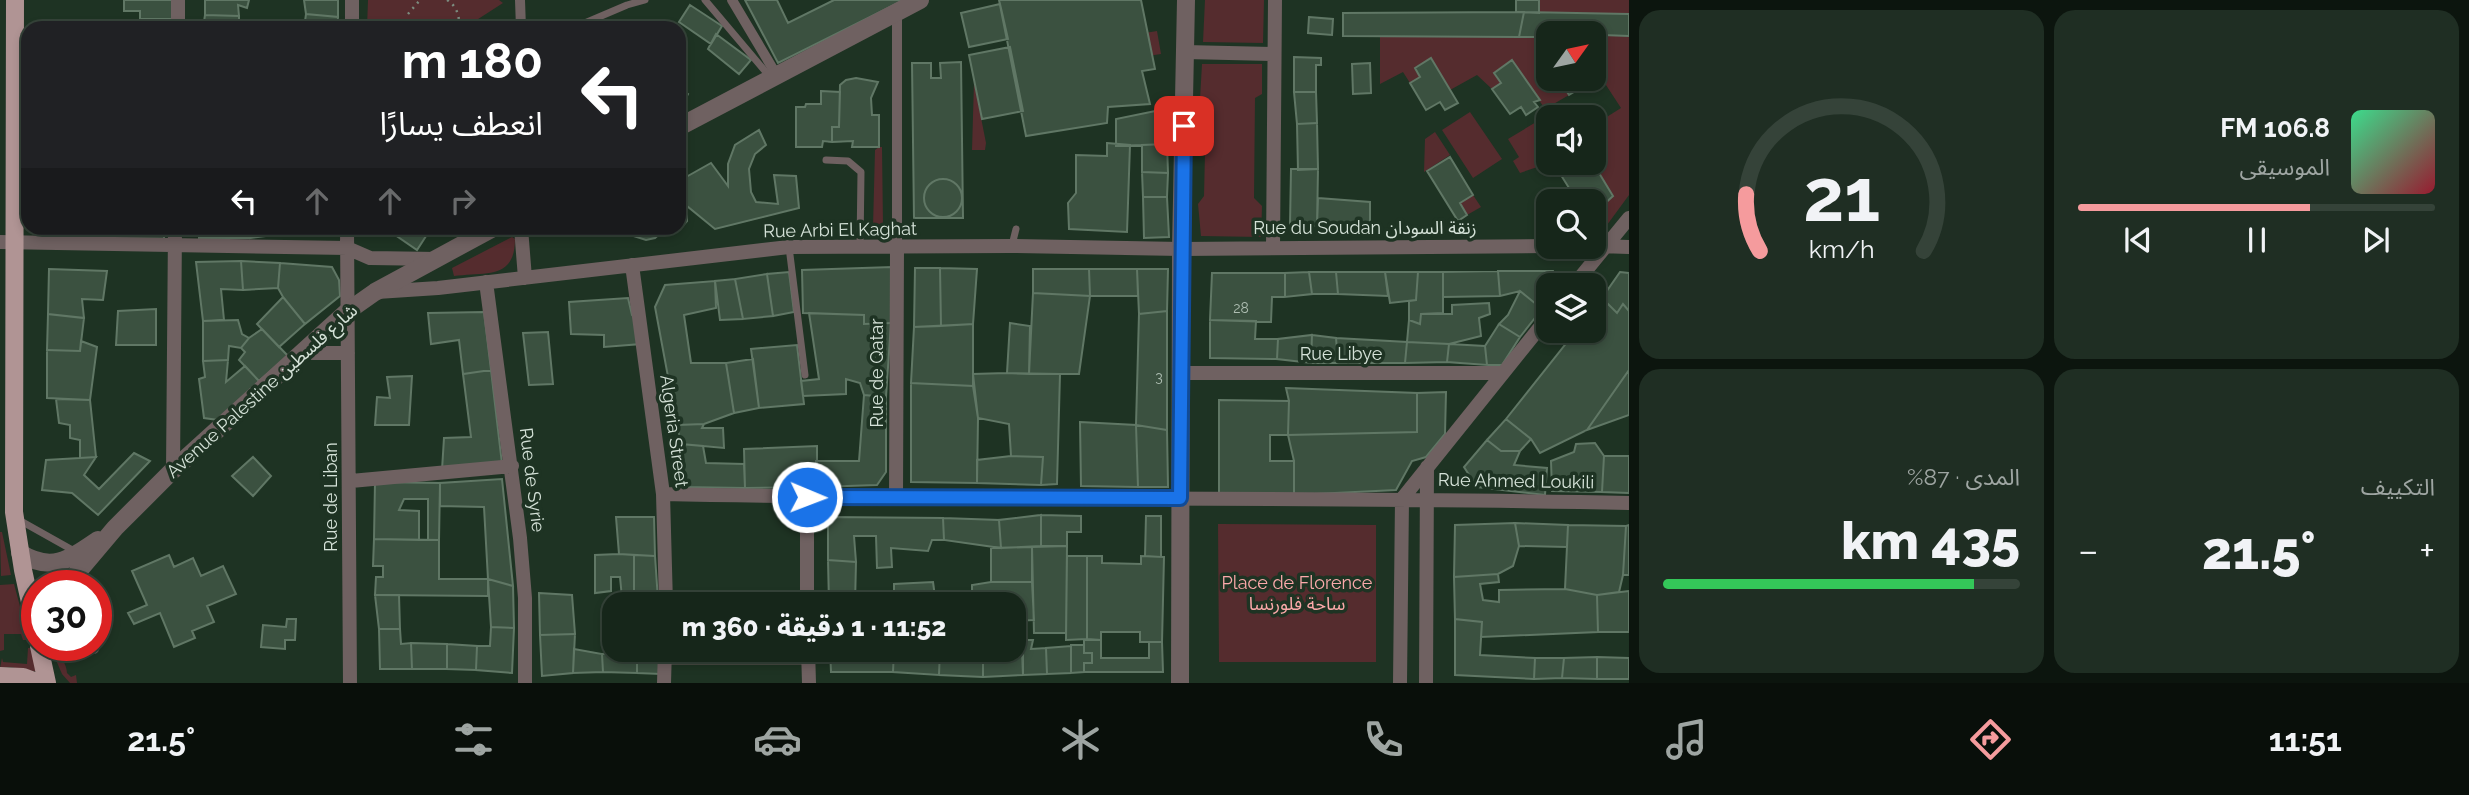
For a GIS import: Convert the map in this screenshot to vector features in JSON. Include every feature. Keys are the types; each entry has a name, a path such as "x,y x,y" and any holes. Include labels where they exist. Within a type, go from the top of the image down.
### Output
{"main road":[{"path":"15,0 7,243 15,518 24,570"},
{"path":"42,661 47,683"},
{"path":"0,676 23,677 39,683"}],"street":[{"path":"178,0 178,21"},
{"path":"352,0 352,21"},
{"path":"520,0 521,21"},
{"path":"732,0 774,76"},
{"path":"686,123 920,0"},
{"path":"1180,683 1181,249 1186,0"},
{"path":"1273,248 1275,0"},
{"path":"897,12 897,248"},
{"path":"1185,52 1274,54"},
{"path":"1606,240 1629,218"},
{"path":"173,470 175,235"},
{"name":"Rue de Liban","path":"347,235 351,481 350,683"},
{"name":"Avenue Palestine شارع فلسطين","path":"80,570 115,528 173,470 348,311 376,292 480,235"},
{"path":"522,235 525,278"},
{"path":"7,243 347,248 370,258 437,259"},
{"name":"Rue Arbi El Kaghat","path":"376,292 438,288 789,247 1012,246 1181,249"},
{"name":"Rue du Soudan زنقة السودان","path":"1181,249 1536,246"},
{"path":"1606,246 1629,247"},
{"name":"Rue de Qatar","path":"896,498 897,248"},
{"name":"Algeria Street","path":"632,265 663,494 666,592"},
{"name":"Rue de Syrie","path":"486,282 512,466 525,598 525,683"},
{"path":"1400,683 1402,499 1536,332"},
{"path":"301,352 348,353"},
{"name":"Rue Libye","path":"1181,373 1502,373"},
{"path":"351,481 512,466"},
{"path":"1426,683 1427,467"},
{"name":"Rue Ahmed Loukili","path":"663,494 896,498 1427,499 1629,503"},
{"path":"807,497 807,592"},
{"name":"Avenue Palestine شارع فلسطين","path":"20,553 44,564 54,564 78,553 115,528"},
{"path":"664,683 665,662"},
{"path":"808,662 809,683"}],"lane":[{"path":"589,21 645,0"},
{"path":"705,0 774,76"},
{"path":"826,160 848,161 861,172 860,247"},
{"path":"1012,246 1016,229"},
{"path":"789,247 805,375"},
{"path":"15,518 78,553"}],"path":[{"path":"407,21 408,14 418,2 411,0"},
{"path":"447,0 456,9 459,21"}],"green space":[{"path":"368,0 499,0 503,3 475,21 367,21"},
{"path":"1205,0 1264,0 1263,43 1203,42"},
{"path":"1539,0 1629,0 1629,14 1539,13"},
{"path":"1157,31 1161,54 1148,56 1145,33"},
{"path":"1536,36 1536,91 1566,91 1569,95 1552,105 1542,105 1512,60 1494,73 1501,83 1492,89 1477,75 1450,90 1431,58 1415,68 1420,77 1410,83 1403,72 1380,84 1380,37"},
{"path":"1606,36 1629,36 1629,195 1606,226 1606,202 1613,196 1600,175 1606,175 1606,117 1621,108 1606,85"},
{"path":"1202,64 1262,64 1262,94 1255,98 1254,198 1262,206 1261,237 1201,236 1198,204 1204,196 1206,109 1200,99"},
{"path":"974,82 986,143 985,150 972,150"},
{"path":"1470,112 1502,159 1473,178 1442,130"},
{"path":"1536,122 1536,167 1520,173 1513,161 1519,157 1508,139"},
{"path":"1435,132 1450,155 1424,172 1425,139"},
{"path":"882,147 883,226 873,227 875,150"},
{"path":"1473,195 1481,207 1467,215 1460,203"},
{"path":"512,237 515,239 514,252 504,268 487,273 454,276 452,268"},
{"name":"Place de Florence ساحة فلورنسا","path":"1218,524 1376,525 1376,662 1219,662"},
{"path":"2,532 11,575 1,576"},
{"path":"14,584 21,610 21,634 4,634 4,650 0,651 0,585"},
{"path":"2,658 3,662 27,664 27,661 35,661 38,672 0,668"},
{"path":"56,661 64,661 67,673 71,677 76,675 77,683 70,683"}],"building":[{"path":"124,0 175,0 175,19 140,19 140,11 124,11"},
{"path":"205,0 249,0 247,8 238,5 239,16 205,15"},
{"path":"304,0 338,0 338,17 306,14"},
{"path":"745,0 777,0 788,23 834,0 904,0 778,63"},
{"path":"999,0 1141,0 1155,69 1142,71 1150,104 1108,107 1107,123 1026,136"},
{"path":"1516,0 1539,0 1539,13 1516,12"},
{"path":"1000,4 1008,39 969,47 961,13"},
{"path":"690,5 722,26 711,44 686,27 686,21 680,21"},
{"path":"1524,12 1519,37 1343,36 1343,13"},
{"path":"1524,12 1629,14 1629,36 1606,35 1606,21 1536,21 1536,37 1519,37"},
{"path":"306,14 338,17 338,21 305,21"},
{"path":"205,15 239,16 239,21 204,21"},
{"path":"1309,17 1333,19 1332,35 1308,33"},
{"path":"140,19 175,19 175,21"},
{"path":"716,34 751,60 739,74 708,49"},
{"path":"1010,47 1023,111 982,119 969,55"},
{"path":"1294,57 1321,58 1321,65 1316,65 1316,92 1294,92"},
{"path":"1431,58 1458,103 1445,110 1440,102 1426,110 1410,83 1420,77 1415,68"},
{"path":"1512,60 1540,100 1534,102 1536,108 1526,115 1521,107 1510,114 1492,89 1501,83 1494,73"},
{"path":"961,62 963,218 914,218 912,63 931,63 931,78 941,78 940,63"},
{"path":"1370,63 1371,93 1353,94 1352,64"},
{"path":"856,78 878,82 871,98 872,115 879,115 879,147 852,147 853,141 832,142 832,127 839,127 840,85 846,80"},
{"path":"821,91 840,92 839,127 832,127 832,142 823,141 822,147 796,147 796,107 821,104"},
{"path":"1294,92 1316,92 1317,123 1297,124"},
{"path":"1170,108 1167,144 1116,146 1116,119"},
{"path":"1317,123 1318,169 1298,170 1297,124"},
{"path":"759,130 766,145 755,154 749,169 751,192 756,202 778,204 774,175 796,176 799,208 715,229 687,206 686,177 711,163 728,186 728,164 735,145"},
{"path":"1107,143 1130,145 1127,232 1069,229 1068,203 1076,193 1076,155 1107,156"},
{"path":"1167,144 1168,173 1142,172 1142,145"},
{"path":"1450,157 1473,195 1460,203 1467,215 1458,221 1427,171"},
{"path":"1291,169 1318,169 1317,226 1290,225"},
{"path":"1142,172 1168,173 1167,197 1143,197"},
{"path":"1561,175 1600,175 1613,196 1606,202 1606,189 1570,189"},
{"path":"943,179 956,185 962,198 956,211 943,217 930,211 924,198 930,185"},
{"path":"1143,197 1167,197 1169,237 1144,238"},
{"path":"1318,198 1370,202 1370,226 1317,226"},
{"path":"107,235 164,235 164,240 107,240"},
{"path":"199,235 250,235 250,238 199,238"},
{"path":"250,235 273,235 250,238"},
{"path":"395,235 427,235 417,250"},
{"path":"630,235 658,235 646,240"},
{"path":"241,261 280,263 278,288 243,290"},
{"path":"241,261 243,290 221,289 224,320 203,321 196,262"},
{"path":"280,263 332,267 339,280 340,296 305,324 278,288"},
{"path":"892,267 891,323 864,324 864,315 803,313 802,270"},
{"path":"915,268 940,268 941,326 914,327"},
{"path":"940,268 977,269 973,324 941,326"},
{"path":"49,269 107,271 103,300 82,299 84,318 48,314"},
{"path":"1033,269 1089,269 1090,296 1033,293"},
{"path":"1089,269 1137,269 1138,296 1090,296"},
{"path":"1137,269 1168,269 1167,311 1139,314"},
{"path":"1498,271 1500,296 1443,297 1443,272"},
{"path":"1498,271 1554,273 1536,273 1536,304 1520,291 1500,296"},
{"path":"789,272 794,312 773,316 767,274"},
{"path":"1309,272 1336,272 1338,294 1312,294"},
{"path":"1309,272 1312,294 1285,297 1285,273"},
{"path":"1336,272 1385,272 1388,296 1338,294"},
{"path":"1385,272 1418,272 1416,300 1390,303"},
{"path":"1418,272 1443,272 1443,313 1421,314 1420,324 1409,320 1409,301 1416,300"},
{"path":"1620,272 1629,273 1629,311 1623,304 1617,313 1606,302 1606,292"},
{"path":"1212,273 1285,273 1285,297 1272,297 1271,322 1210,320"},
{"path":"767,274 773,316 743,319 735,279"},
{"path":"735,279 743,319 720,320 715,281"},
{"path":"715,281 716,308 684,315 691,363 726,363 734,413 704,424 677,425 655,307 665,285"},
{"path":"1520,291 1536,304 1536,317 1520,337 1499,324 1508,315"},
{"path":"1033,293 1090,296 1079,374 1029,374"},
{"path":"283,297 305,324 279,347 257,324"},
{"path":"628,298 632,315 636,316 641,344 604,347 604,335 571,334 569,302"},
{"path":"1606,302 1617,313 1623,304 1629,311 1629,370 1587,430 1540,453 1531,439 1506,419 1566,343 1606,343"},
{"path":"1489,303 1490,314 1479,318 1481,336 1449,344 1407,342 1409,320 1420,324 1421,314 1452,314 1452,305"},
{"path":"156,309 156,345 116,345 118,311"},
{"path":"1167,311 1167,430 1136,425 1139,314"},
{"path":"484,312 491,370 463,374 459,340 431,344 428,313"},
{"path":"809,313 864,315 864,324 891,323 886,397 864,395 860,383 846,379 846,394 803,396 801,381 819,379"},
{"path":"48,314 84,318 80,351 47,350"},
{"path":"238,320 242,334 249,338 241,348 229,346 228,360 203,361 203,321"},
{"path":"1210,320 1256,321 1255,339 1278,339 1277,359 1210,358"},
{"path":"1010,323 1030,326 1029,374 1007,373"},
{"path":"973,324 973,386 911,383 914,327"},
{"path":"1499,324 1520,337 1502,365 1487,365 1485,346"},
{"path":"262,329 288,356 259,381 239,360 245,352 241,348"},
{"path":"548,332 553,384 529,385 523,333"},
{"path":"1312,335 1336,338 1338,363 1311,363"},
{"path":"1312,335 1311,363 1277,359 1278,339"},
{"path":"1336,338 1407,342 1405,363 1338,363"},
{"path":"81,341 97,347 90,400 47,398 47,350 80,351"},
{"path":"1407,342 1449,344 1447,362 1405,363"},
{"path":"1449,344 1485,346 1487,365 1447,362"},
{"path":"797,345 804,404 759,408 751,349"},
{"path":"753,359 759,408 734,413 726,363"},
{"path":"228,360 226,382 245,366 259,381 225,421 204,418 199,379 205,377 203,361"},
{"path":"491,370 502,464 442,470 444,438 471,437 463,374"},
{"path":"1629,370 1629,415 1587,430"},
{"path":"973,374 1060,374 1057,484 1041,485 1043,457 1011,456 1009,424 978,418"},
{"path":"412,376 409,425 375,425 377,397 390,398 387,377"},
{"path":"911,383 973,386 978,418 977,483 911,482"},
{"path":"1286,388 1417,393 1417,432 1288,435 1289,401"},
{"path":"1446,392 1445,434 1426,457 1412,461 1396,490 1294,495 1294,461 1288,435 1417,432 1417,393"},
{"path":"864,395 886,397 886,472 877,485 817,487 816,461 859,461"},
{"path":"56,399 90,400 96,457 80,458 80,440 70,438 70,425 59,423"},
{"path":"1219,400 1289,401 1288,435 1270,435 1270,461 1294,461 1294,495 1219,494"},
{"path":"1506,419 1531,439 1520,451 1501,451 1487,440"},
{"path":"1080,422 1136,425 1138,487 1081,486"},
{"path":"704,424 702,428 723,428 724,448 681,444 677,425"},
{"path":"1136,425 1167,430 1168,487 1138,487"},
{"path":"1487,440 1501,451 1520,451 1514,465 1547,468 1545,495 1477,487 1464,467"},
{"path":"1595,443 1604,456 1602,492 1552,491 1551,461 1574,452 1576,444"},
{"path":"681,444 703,446 706,463 744,464 745,488 681,487"},
{"path":"817,446 817,487 745,488 744,449"},
{"path":"134,453 150,461 98,515 72,493 42,490 46,460 96,457 84,475 99,489"},
{"path":"1011,456 1043,457 1041,485 977,483 977,460"},
{"path":"1604,456 1629,456 1629,493 1602,492"},
{"path":"253,457 271,476 253,496 232,476"},
{"path":"502,479 513,586 488,579 484,507 440,506 440,483"},
{"path":"375,482 440,483 439,540 428,540 428,499 404,499 399,510 419,511 419,540 374,539"},
{"path":"1041,515 1081,516 1081,532 1067,532 1067,546 1041,546"},
{"path":"1041,515 1041,546 1001,548 999,520"},
{"path":"1146,516 1161,516 1161,557 1145,556"},
{"path":"616,517 654,517 655,556 619,554"},
{"path":"828,517 943,518 944,540 932,540 928,551 891,548 892,567 877,568 876,536 854,536 856,562 828,560"},
{"path":"943,518 999,520 1001,548 944,540"},
{"path":"1515,523 1519,546 1513,566 1498,574 1454,577 1455,525"},
{"path":"1515,523 1568,525 1567,547 1519,546"},
{"path":"1568,525 1626,526 1623,575 1619,592 1597,595 1565,589"},
{"path":"1629,525 1629,575 1623,575 1626,526"},
{"path":"374,539 439,540 439,579 488,579 488,596 375,595 376,577 383,577 383,566 373,566"},
{"path":"1067,546 1066,633 1034,633 1032,547"},
{"path":"1032,547 1032,582 991,582 991,548"},
{"path":"169,555 174,567 193,558 201,576 223,566 236,594 207,606 214,622 192,631 195,638 174,647 160,613 134,624 128,613 147,605 132,571"},
{"path":"595,555 634,555 634,592 621,592 620,577 611,577 611,591 595,593"},
{"path":"634,555 655,556 657,592 634,592"},
{"path":"1067,556 1087,556 1087,639 1066,640"},
{"path":"1087,556 1102,556 1102,563 1141,564 1141,556 1164,557 1162,642 1140,642 1140,632 1101,632 1101,640 1087,639"},
{"path":"828,560 856,562 855,592 829,592"},
{"path":"1498,574 1499,582 1480,584 1483,600 1499,602 1499,590 1565,589 1597,595 1598,632 1481,637 1482,622 1455,619 1454,577"},
{"path":"488,579 513,586 514,628 491,627"},
{"path":"933,582 934,592 894,592 894,584"},
{"path":"1032,582 1034,620 1026,620 1026,592 972,592 972,585"},
{"path":"1629,591 1629,632 1598,632 1597,595"},
{"path":"539,593 572,595 575,634 540,635"},
{"path":"375,595 399,595 400,629 379,629"},
{"path":"287,619 296,619 295,640 285,640 285,649 261,647 263,625 286,627"},
{"path":"1455,619 1482,622 1480,655 1535,658 1534,679 1455,675"},
{"path":"491,627 514,628 512,673 476,670 477,646 490,646"},
{"path":"379,629 400,629 401,644 411,643 412,669 380,669"},
{"path":"575,634 573,673 542,676 540,635"},
{"path":"1026,640 1033,640 1031,649 1046,648 1047,674 1023,675"},
{"path":"1084,640 1101,640 1101,658 1149,658 1149,642 1162,642 1163,672 1084,672 1084,663 1092,663 1092,653 1084,653"},
{"path":"411,643 447,644 447,669 412,669"},
{"path":"447,644 477,646 476,670 447,669"},
{"path":"1071,645 1084,645 1084,653 1092,653 1092,663 1084,663 1084,672 1071,673"},
{"path":"1071,646 1071,673 1047,674 1046,648"},
{"path":"574,649 602,654 603,672 573,673"},
{"path":"1597,657 1629,658 1629,679 1597,679"},
{"path":"1597,657 1597,679 1562,678 1564,658"},
{"path":"1535,658 1564,658 1562,678 1534,679"},
{"path":"602,662 637,662 637,673 603,672"},
{"path":"637,662 660,662 661,674 637,673"},
{"path":"831,662 893,662 893,672 831,672"},
{"path":"893,662 940,662 939,675 893,672"},
{"path":"940,662 983,662 983,677 939,675"},
{"path":"983,662 1022,662 1023,675 983,677"}],"route":[{"path":"807,497 1180,498 1184,126"}]}
